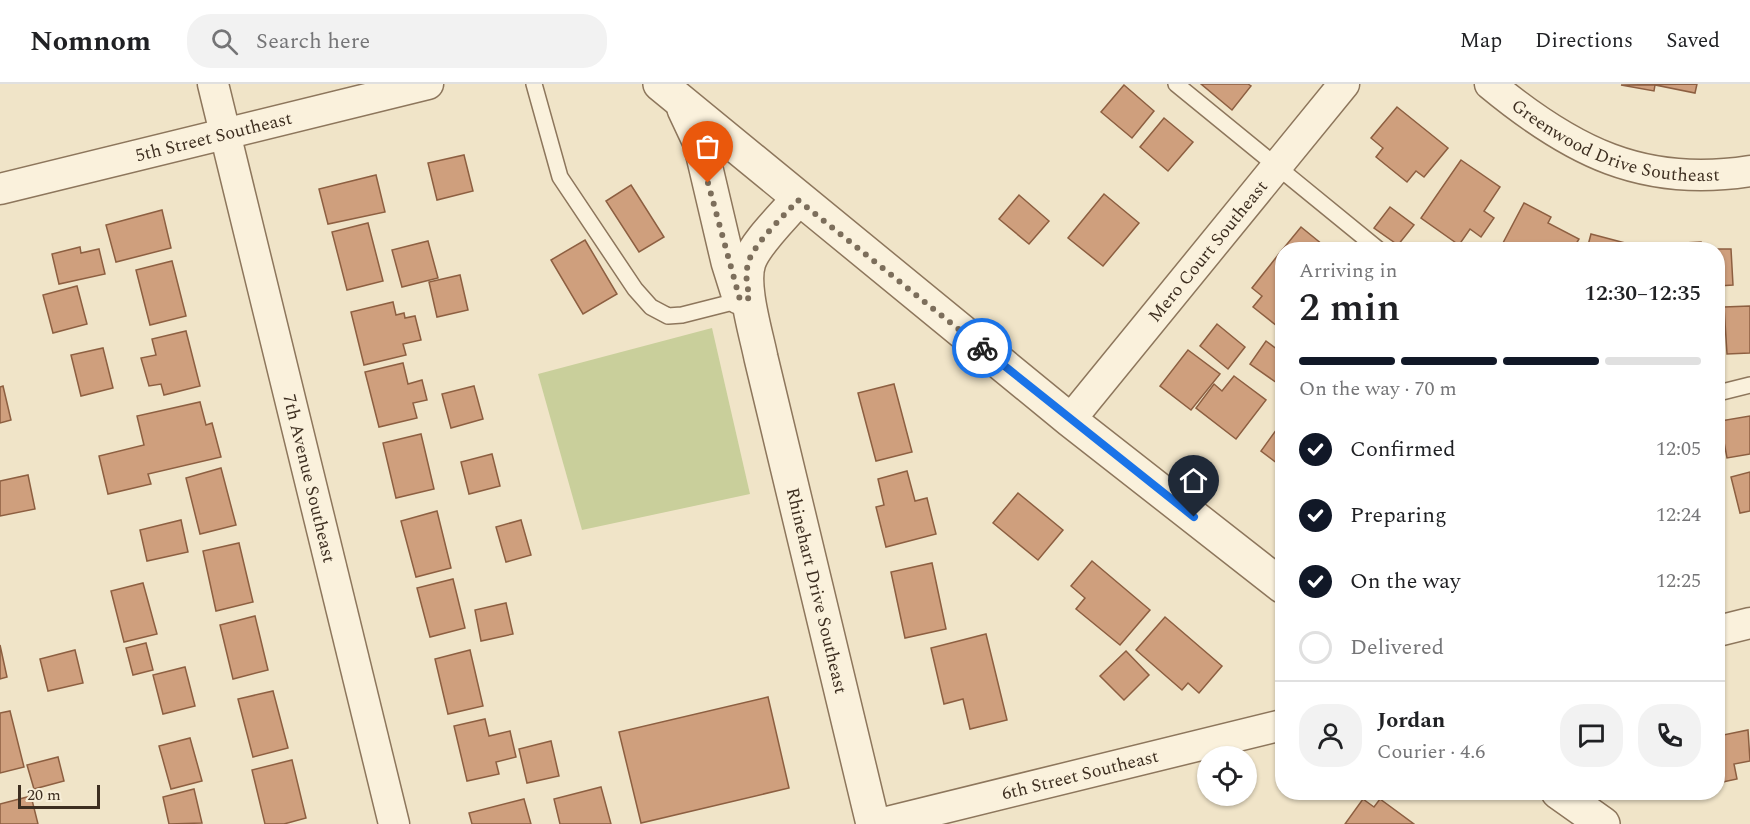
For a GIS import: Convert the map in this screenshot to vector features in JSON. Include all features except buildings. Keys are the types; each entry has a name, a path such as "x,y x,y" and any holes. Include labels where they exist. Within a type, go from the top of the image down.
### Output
{"street":[{"name":"7th Avenue Southeast","path":"213,84 394,824"},
{"name":"5th Street Southeast","path":"0,189 428,84"},
{"name":"Mero Court Southeast","path":"1070,420 1344,84"},
{"name":"Greenwood Drive Southeast","path":"1490,84 1537,120 1575,144 1619,163 1665,175 1720,176 1750,171"},
{"name":"Rhinehart Drive Southeast","path":"670,92 700,143 728,262 745,299 873,824"},
{"path":"670,92 798,200 1070,420 1275,581"},
{"name":"Rhinehart Drive Southeast","path":"745,299 747,273 753,253 798,200"},
{"path":"1725,629 1750,623"},
{"name":"6th Street Southeast","path":"879,824 1275,727"},
{"path":"1569,800 1603,824"}],"lane":[{"path":"534,84 561,177 651,308 668,316 682,315 745,299"},
{"path":"1176,84 1369,242"},
{"path":"1725,391 1750,385"}],"green space":[{"path":"712,328 750,494 582,530 538,374"}],"way so far":[{"path":"708,183 740,300 750,298 747,282 748,263 753,253 798,200 982,348"}],"route":[{"path":"982,348 1194,517"}]}
